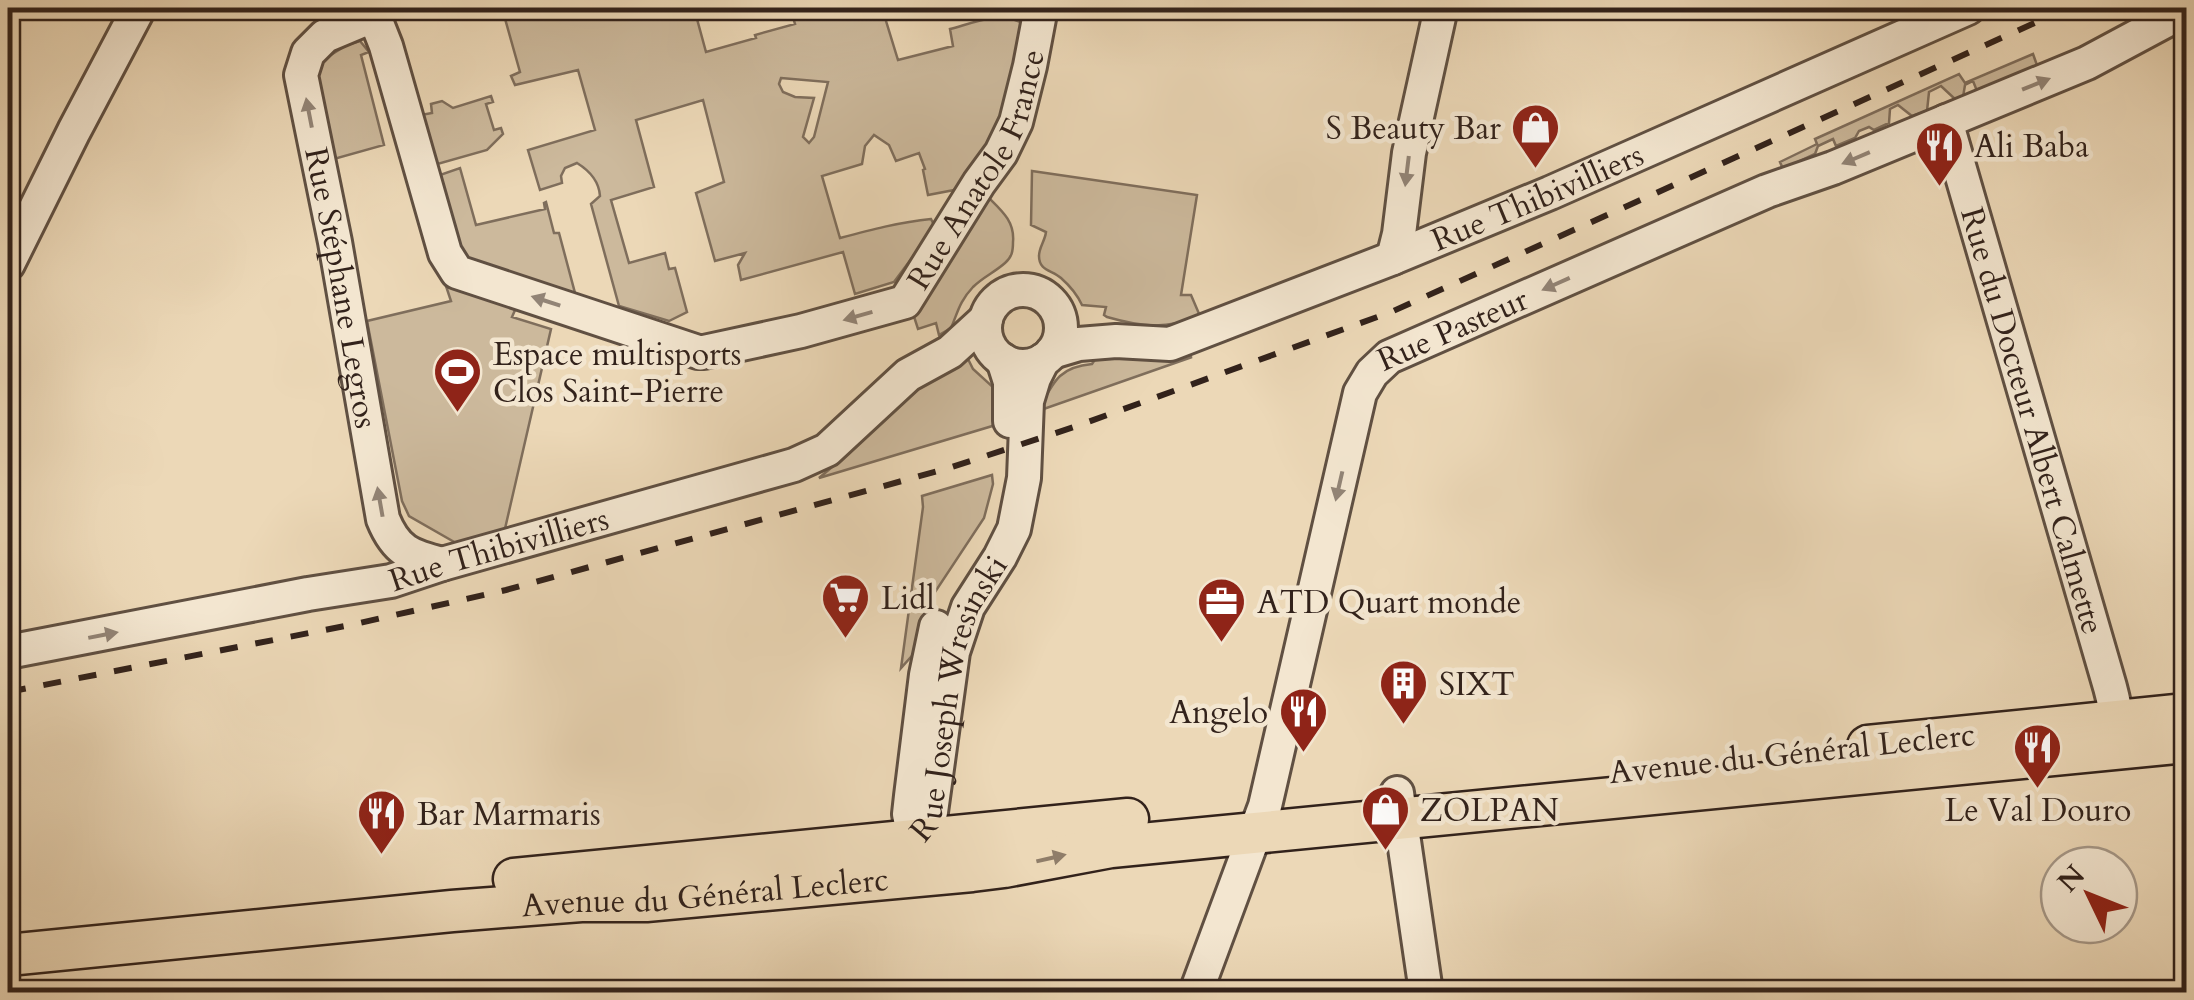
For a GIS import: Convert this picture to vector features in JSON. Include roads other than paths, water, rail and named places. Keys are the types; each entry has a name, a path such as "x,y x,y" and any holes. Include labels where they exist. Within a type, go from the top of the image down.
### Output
{"main road":[{"name":"Avenue du Général Leclerc","path":"2108,736 2186,714"},
{"name":"Avenue du Général Leclerc","path":"8,955 390,904 622,901 914,840 1260,819 1407,801 2108,736 2186,742"},
{"name":"Avenue du Général Leclerc","path":"8,928 390,904 748,874 1004,867 1260,819"},
{"path":"914,840 955,871"}],"street":[{"path":"8,264 139,8"},
{"name":"Rue Anatole France","path":"373,11 446,253 457,272 704,352 801,332 905,302 1016,122 1041,8"},
{"path":"1393,258 1409,153 1442,8"},
{"name":"Rue Thibivilliers","path":"1048,356 1080,344 1170,344 1550,194 1928,16 1968,8"},
{"path":"1946,121 2087,63 2186,10"},
{"name":"Rue Stéphane Legros","path":"373,11 325,36 308,53 301,75 335,242 383,519 391,538 404,551 428,560"},
{"name":"Rue du Docteur Albert Calmette","path":"1946,121 2100,650 2108,736"},
{"name":"Rue Pasteur","path":"1260,819 1360,393 1372,372 1390,357 1713,214 1946,121"},
{"path":"950,352 1000,357 1025,366 1048,356 1061,328 1055,307 1040,294 1018,290 998,300 986,319 986,334 1000,357"},
{"name":"Rue Thibivilliers","path":"1055,307 1136,342"},
{"name":"Rue Thibivilliers","path":"8,652 391,581 428,560 794,465 827,450 908,375 950,352 986,319"},
{"name":"Rue Joseph Wresinski","path":"914,840 931,812 952,652 968,607 1008,542 1018,515 1028,401 1034,378 1048,356"},
{"name":"Rue Joseph Wresinski","path":"914,840 910,802 938,620 987,542 1003,505 1008,480 1011,395 1000,357"},
{"path":"1407,801 1426,992"},
{"path":"1196,992 1260,819"}],"railway":[{"path":"8,692 355,624 506,590 949,468 1077,426 1391,312 2068,8"}],"place":[{"name":"S Beauty Bar","path":"1536,170"},
{"name":"Ali Baba","path":"1939,188"},
{"name":"Espace multisports Clos Saint-Pierre","path":"458,414"},
{"name":"Lidl","path":"846,640"},
{"name":"ATD Quart monde","path":"1222,644"},
{"name":"SIXT","path":"1404,726"},
{"name":"Angelo","path":"1303,754"},
{"name":"Le Val Douro","path":"2038,790"},
{"name":"ZOLPAN","path":"1385,852"},
{"name":"Bar Marmaris","path":"382,856"}]}
